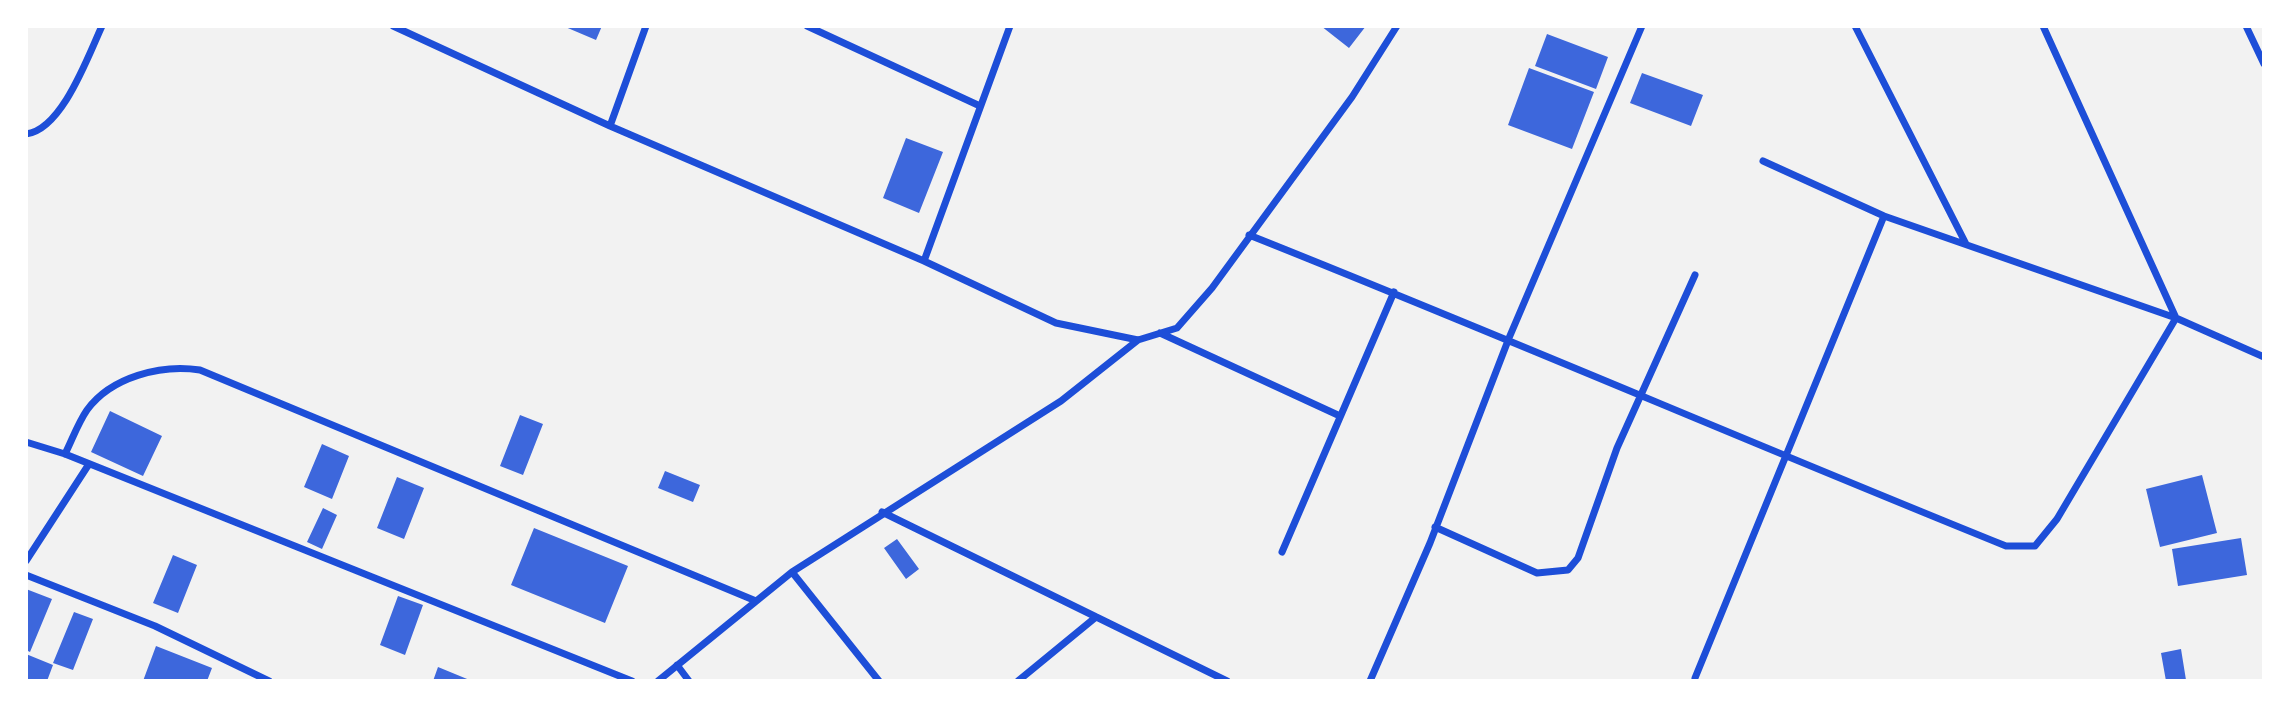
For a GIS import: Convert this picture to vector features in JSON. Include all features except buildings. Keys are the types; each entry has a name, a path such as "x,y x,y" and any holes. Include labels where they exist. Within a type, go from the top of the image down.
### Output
{"street":[{"path":"26,134 41,129 65,102 102,26"},
{"path":"393,26 610,126 924,261 1056,323 1138,340"},
{"path":"416,36 419,26"},
{"path":"610,126 646,26"},
{"path":"807,26 825,29 979,106"},
{"path":"924,261 1010,26"},
{"path":"657,681 792,572 882,512 1061,401 1138,340 1177,328 1212,288 1352,97 1397,26"},
{"path":"1370,681 1435,527 1509,338 1642,26"},
{"path":"1855,26 1966,245"},
{"path":"2043,26 2176,318"},
{"path":"2246,26 2264,64"},
{"path":"1763,161 1884,216 2176,318 2264,357"},
{"path":"1695,678 1884,216"},
{"path":"1249,234 1509,338 1640,397 2006,547 2035,546 2044,539 2176,318"},
{"path":"1435,527 1537,573 1568,570 1578,558 1616,448 1695,275"},
{"path":"1282,552 1394,292"},
{"path":"1160,333 1340,416"},
{"path":"65,454 87,411 103,393 129,378 162,370 183,367 200,370 756,601"},
{"path":"26,442 65,454 632,681"},
{"path":"26,561 89,464"},
{"path":"882,512 1227,681"},
{"path":"792,572 879,681"},
{"path":"26,575 155,626 269,681"},
{"path":"1018,681 1096,617"},
{"path":"677,665 690,681"}]}
